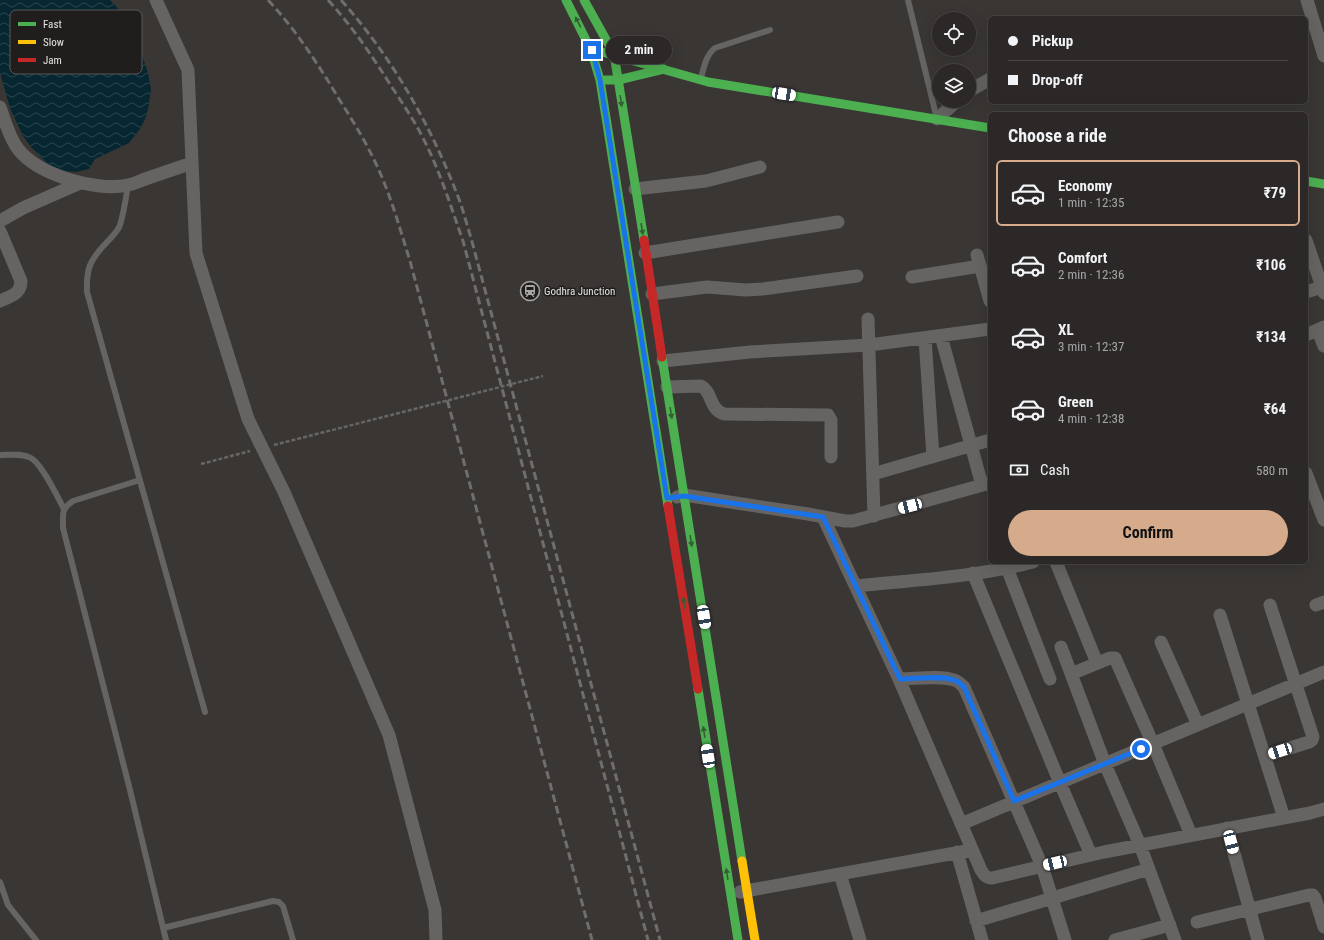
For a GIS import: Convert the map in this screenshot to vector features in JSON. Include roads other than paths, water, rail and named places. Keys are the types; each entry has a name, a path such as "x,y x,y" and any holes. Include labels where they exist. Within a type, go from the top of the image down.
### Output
{"main road":[{"path":"566,0 592,50 600,80 738,940"},
{"path":"584,0 614,54 755,940"},
{"path":"592,50 614,54 708,82 988,128"},
{"path":"600,80 618,80 664,69"},
{"path":"1308,181 1324,184"}],"street":[{"path":"156,0 188,70 196,253 248,419 284,492 389,735 435,910 436,940"},
{"path":"1307,0 1324,56"},
{"path":"976,87 988,80"},
{"path":"0,107 11,138 30,162 46,171 80,183 114,187 128,185 192,163"},
{"path":"937,119 949,108"},
{"path":"635,188 706,181 760,167"},
{"path":"0,221 23,208 80,183"},
{"path":"646,253 838,222"},
{"path":"0,231 21,281 21,285 20,290 16,294 0,301"},
{"path":"1308,246 1323,290 1308,292"},
{"path":"912,277 978,260 988,294"},
{"path":"652,294 707,287 752,290 857,276"},
{"path":"868,319 874,516"},
{"path":"663,361 750,352 869,345 988,330"},
{"path":"1316,331 1324,346"},
{"path":"667,498 684,496 845,521 854,521 988,485 972,446 941,336"},
{"path":"925,338 932,457"},
{"path":"667,387 695,386 704,388 714,408 724,414 828,415 832,420 831,457"},
{"path":"873,474 988,441"},
{"path":"1308,478 1324,520"},
{"path":"823,517 900,679 984,876 992,878 1091,855 1324,809"},
{"path":"1057,564 1097,663"},
{"path":"856,586 973,573 1006,565 1050,678"},
{"path":"973,573 1091,855"},
{"path":"1265,756 1312,740 1270,605"},
{"path":"1220,615 1284,818"},
{"path":"1161,642 1198,725"},
{"path":"1061,647 1106,764 1140,845 1175,940"},
{"path":"1071,674 1112,657 1115,658 1191,835"},
{"path":"962,824 1324,672"},
{"path":"900,679 953,679 964,687 1042,866 1065,940"},
{"path":"1227,828 1258,940"},
{"path":"730,893 972,850"},
{"path":"958,852 982,940"},
{"path":"976,921 1149,869"},
{"path":"840,874 860,940"},
{"path":"1197,922 1309,894 1313,895 1318,905 1324,927"},
{"path":"1115,940 1170,925"}],"lane":[{"path":"908,0 937,119"},
{"path":"700,79 708,56 715,48 770,30"},
{"path":"128,185 120,226 88,266 87,292 205,712"},
{"path":"0,455 20,455 32,459 42,470 64,509"},
{"path":"140,480 73,501 64,509 63,528 128,782 166,940"},
{"path":"0,882 8,905 36,940"},
{"path":"164,928 273,901 279,902 283,906 293,940"}],"water":[{"path":"0,0 110,0 119,10 10,10 10,74 142,74 142,55 148,73 151,89 146,117 140,129 129,143 95,159 89,169 76,172 62,171 50,166 31,147 23,136 10,108 0,73"}],"railway":[{"path":"268,0 288,23 306,48 349,115 373,157 391,201 410,261 592,940"},
{"path":"328,0 345,19 406,109 429,151 450,202 463,241 648,940"},
{"path":"341,0 376,43 406,89 433,138 460,201 660,940"}],"place":[{"name":"Godhra Junction","path":"530,291"}]}
